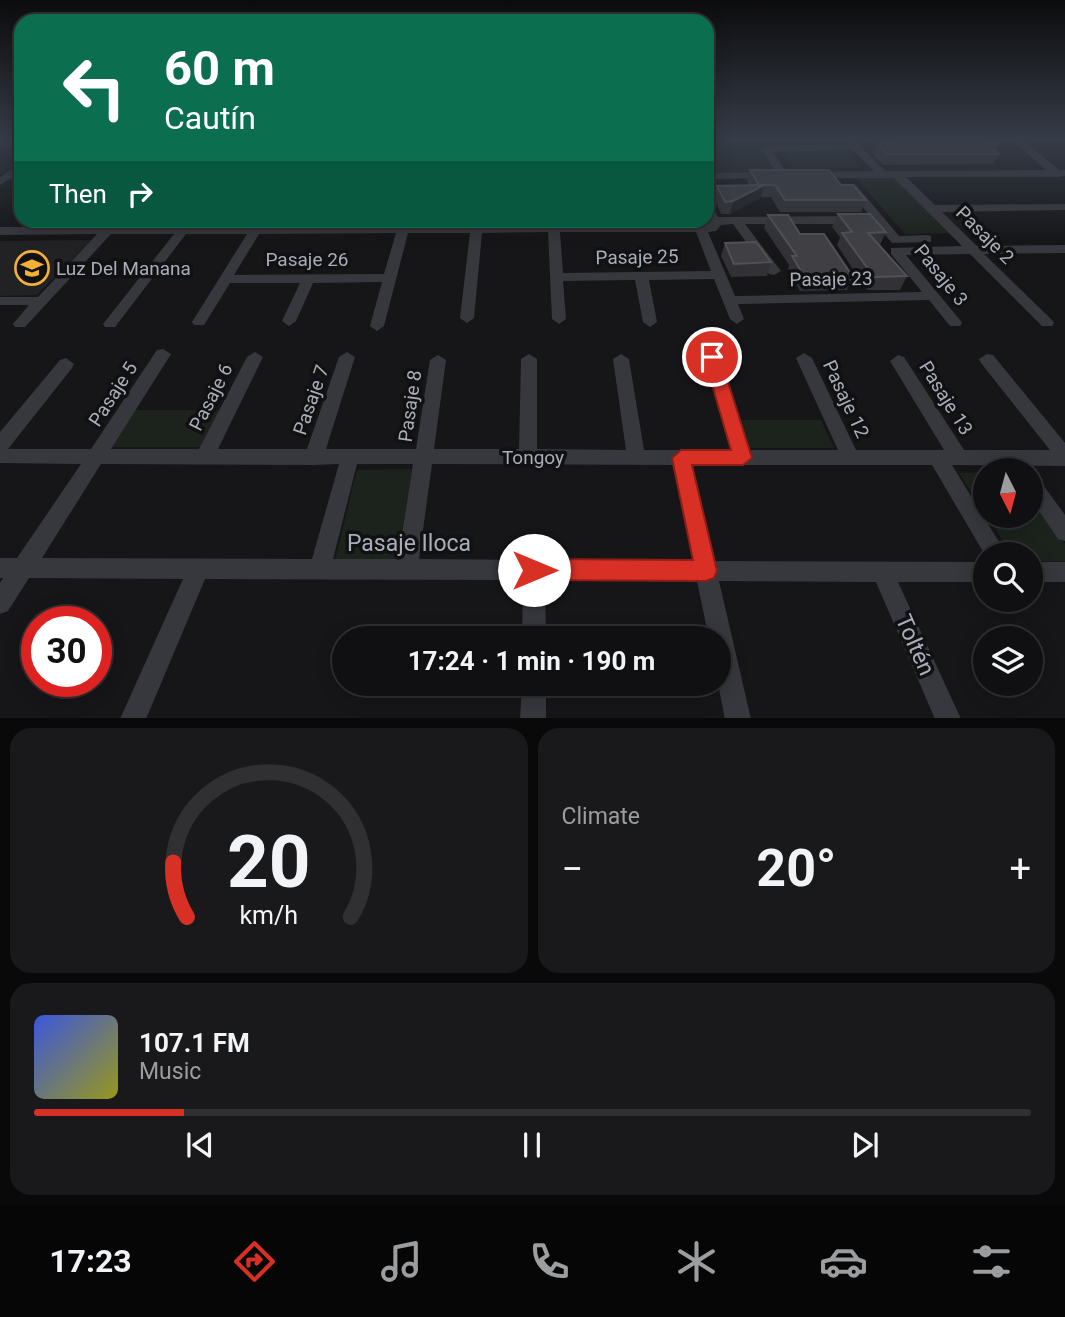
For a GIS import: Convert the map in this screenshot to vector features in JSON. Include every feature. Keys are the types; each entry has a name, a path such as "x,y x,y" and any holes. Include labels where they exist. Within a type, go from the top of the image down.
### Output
{"street":[{"path":"714,176 954,173"},
{"name":"Pasaje 2","path":"889,174 932,209 1046,323"},
{"path":"841,175 896,240 927,239"},
{"path":"932,209 1065,207"},
{"path":"714,225 737,221 814,226 879,220"},
{"path":"737,221 750,243 761,251 774,271"},
{"path":"3,231 153,228"},
{"path":"110,324 174,228"},
{"path":"202,228 299,228"},
{"path":"393,228 495,228"},
{"path":"553,228 559,319"},
{"path":"710,228 719,275 737,318"},
{"path":"377,326 403,229"},
{"path":"467,318 476,229"},
{"path":"20,324 108,230"},
{"path":"198,322 255,230"},
{"path":"1049,249 1065,263"},
{"path":"973,250 1065,249"},
{"name":"Pasaje 3","path":"955,323 896,251 973,250"},
{"name":"Pasaje 25","path":"556,277 719,275"},
{"path":"640,276 650,322"},
{"name":"Pasaje 26","path":"225,279 390,278"},
{"path":"849,278 862,297"},
{"path":"289,321 308,279"},
{"name":"Pasaje 23","path":"729,300 933,296"},
{"path":"0,301 42,301"},
{"name":"Pasaje 5","path":"0,603 163,354"},
{"name":"Pasaje 6","path":"205,456 255,357"},
{"name":"Pasaje 7","path":"314,457 347,357"},
{"path":"712,357 743,458"},
{"name":"Pasaje 12","path":"804,358 851,458"},
{"path":"528,457 529,359"},
{"path":"621,359 636,457"},
{"path":"987,359 1065,457"},
{"name":"Pasaje 8","path":"407,569 438,360"},
{"name":"Pasaje 13","path":"898,361 959,458"},
{"path":"0,445 66,363"},
{"name":"Tongoy","path":"0,456 973,459"},
{"path":"320,569 350,457"},
{"name":"Tongoy","path":"1043,460 1065,457"},
{"path":"681,458 738,718"},
{"path":"937,458 989,542"},
{"path":"1043,501 1065,532"},
{"name":"Pasaje Iloca","path":"0,568 973,572"},
{"path":"133,718 198,569"},
{"path":"534,570 534,626"},
{"name":"Toltén","path":"882,571 948,718"},
{"path":"1043,572 1065,572"},
{"path":"533,718 534,696"}],"shaded area":[{"path":"894,177 950,233 905,234 856,178"},
{"name":"Luz Del Manana","path":"91,240 37,295 0,296 0,241"},
{"path":"134,410 221,410 202,447 109,447"},
{"path":"741,420 821,420 834,448 750,448"},
{"path":"412,469 397,561 335,561 357,470"},
{"path":"973,472 973,495 959,473"},
{"path":"1043,514 1065,544 1065,561 1043,561 1043,542 1004,542 995,528 1043,528"}],"building":[{"path":"752,173 831,173 841,185 853,185 866,200 785,200 775,185 759,185"},
{"path":"764,185 733,201 725,202 717,186"},
{"path":"838,214 870,214 886,232 868,233 907,276 874,277 842,233 852,232"},
{"path":"768,215 788,215 800,234 824,234 853,277 805,278 792,256 797,256"},
{"path":"756,242 771,262 734,264 725,243"}],"place":[{"name":"Luz Del Manana","path":"32,268"}],"route":[{"path":"534,570 706,571 681,458 743,458 712,357"}]}
